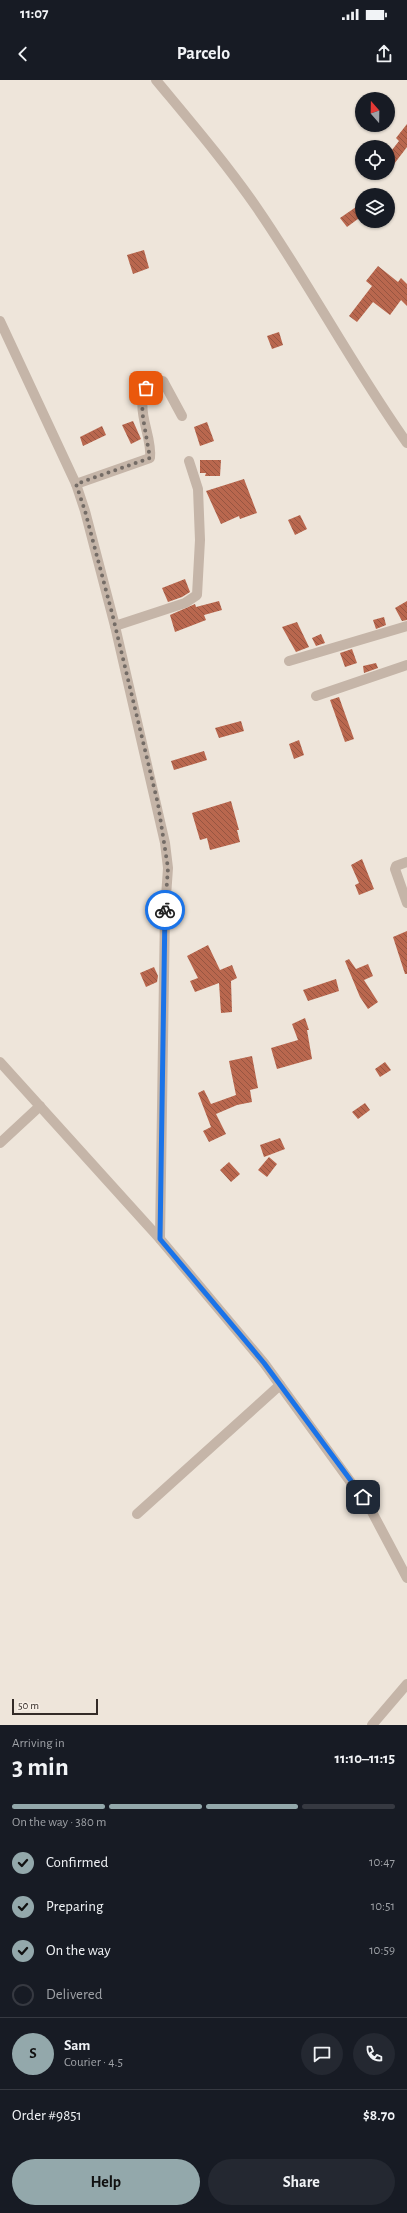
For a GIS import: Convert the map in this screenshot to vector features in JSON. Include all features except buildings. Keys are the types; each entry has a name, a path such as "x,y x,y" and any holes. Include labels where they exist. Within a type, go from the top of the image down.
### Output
{"street":[{"path":"156,80 257,208 378,402 407,443"},
{"path":"0,321 76,484 85,511 115,626 158,804 168,868 165,911 160,1239"},
{"path":"76,484 150,458 142,403 146,388 152,381 163,381 182,416"},
{"path":"115,626 185,603 197,595 200,540 198,489 189,461"},
{"path":"289,662 407,626"},
{"path":"316,696 407,665"},
{"path":"407,862 396,866 395,869 407,904"},
{"path":"0,1062 160,1239 280,1385 372,1510 407,1578"},
{"path":"0,1143 40,1106"},
{"path":"137,1514 280,1385"},
{"path":"372,1725 407,1684"}],"way so far":[{"path":"146,388 142,403 143,418 151,453 150,458 146,461 76,484 102,573 158,804 168,868 165,910"}],"route":[{"path":"165,910 160,1239 264,1363 363,1497"}]}
